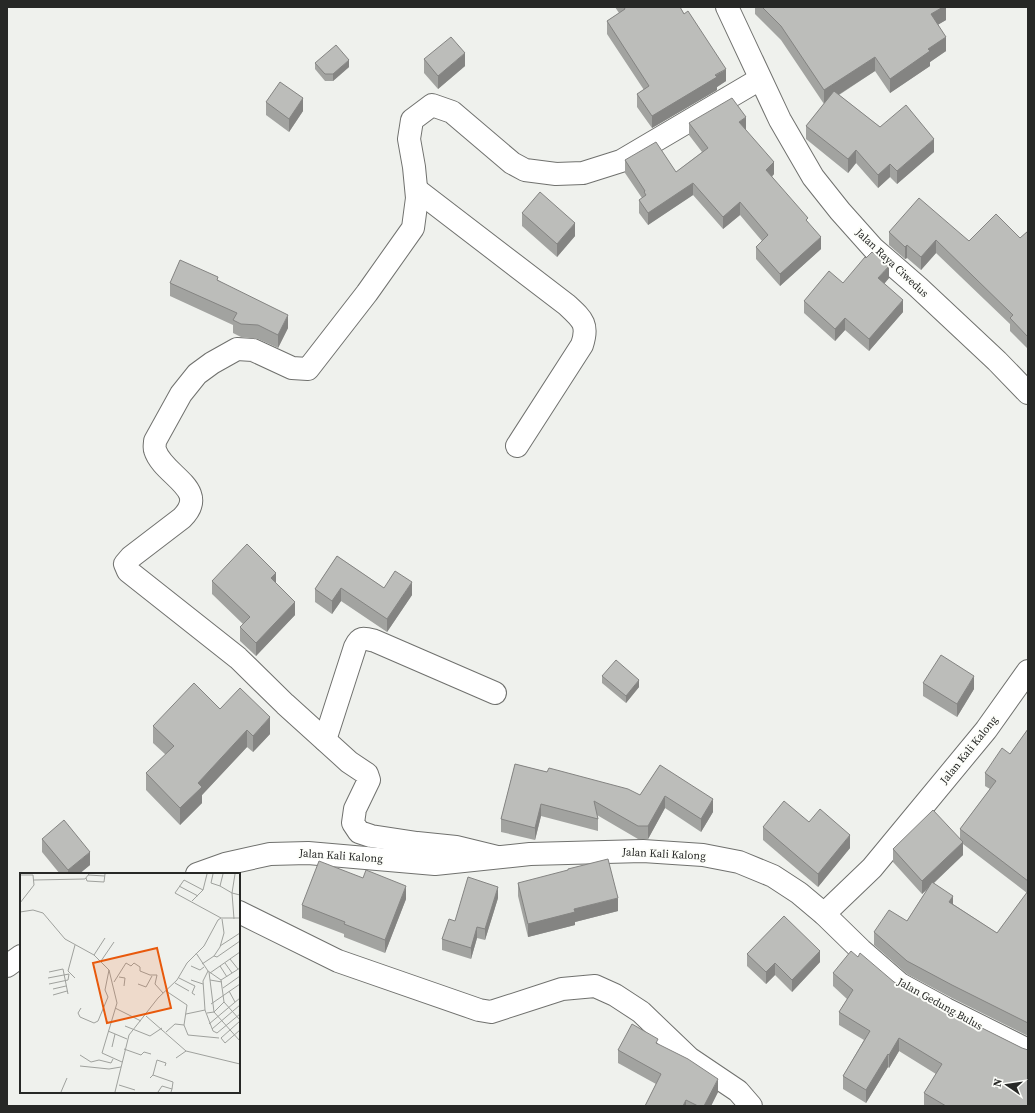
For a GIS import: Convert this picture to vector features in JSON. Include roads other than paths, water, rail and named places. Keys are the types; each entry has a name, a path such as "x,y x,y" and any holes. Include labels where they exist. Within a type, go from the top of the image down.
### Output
{"street":[{"name":"Jalan Raya Ciwedus","path":"732,9 760,79 780,120 813,177 840,211 874,248 924,292 1028,392"},
{"path":"497,856 456,847 417,843 372,836 359,832 353,823 355,809 369,780 367,774 356,768 285,704 238,658 128,570 125,564 131,557 182,518 189,511 192,504 190,492 158,457 155,450 155,441 181,394 197,374 212,362 237,349 253,350 292,368 308,369 367,293 412,228 417,198 409,139 412,120 432,105 452,112 512,163 526,170 556,174 583,173 621,161 760,79"},
{"path":"416,190 567,305 582,320 585,326 585,337 582,345 516,446"},
{"path":"325,740 355,647 361,639 365,638 375,640 495,693"},
{"name":"Jalan Kali Kalong","path":"200,873 225,864 270,854 308,852 435,864 497,856 643,851 703,855 739,862 773,876 799,893 824,914 872,868 986,730 1028,671"},
{"path":"240,912 338,961 479,1010 491,1012 562,989 595,986 615,995 641,1012 689,1058 738,1092 751,1106"},
{"name":"Jalan Gedung Bulus","path":"824,914 861,950 900,984 1028,1050"},
{"path":"7,966 20,957"}]}
